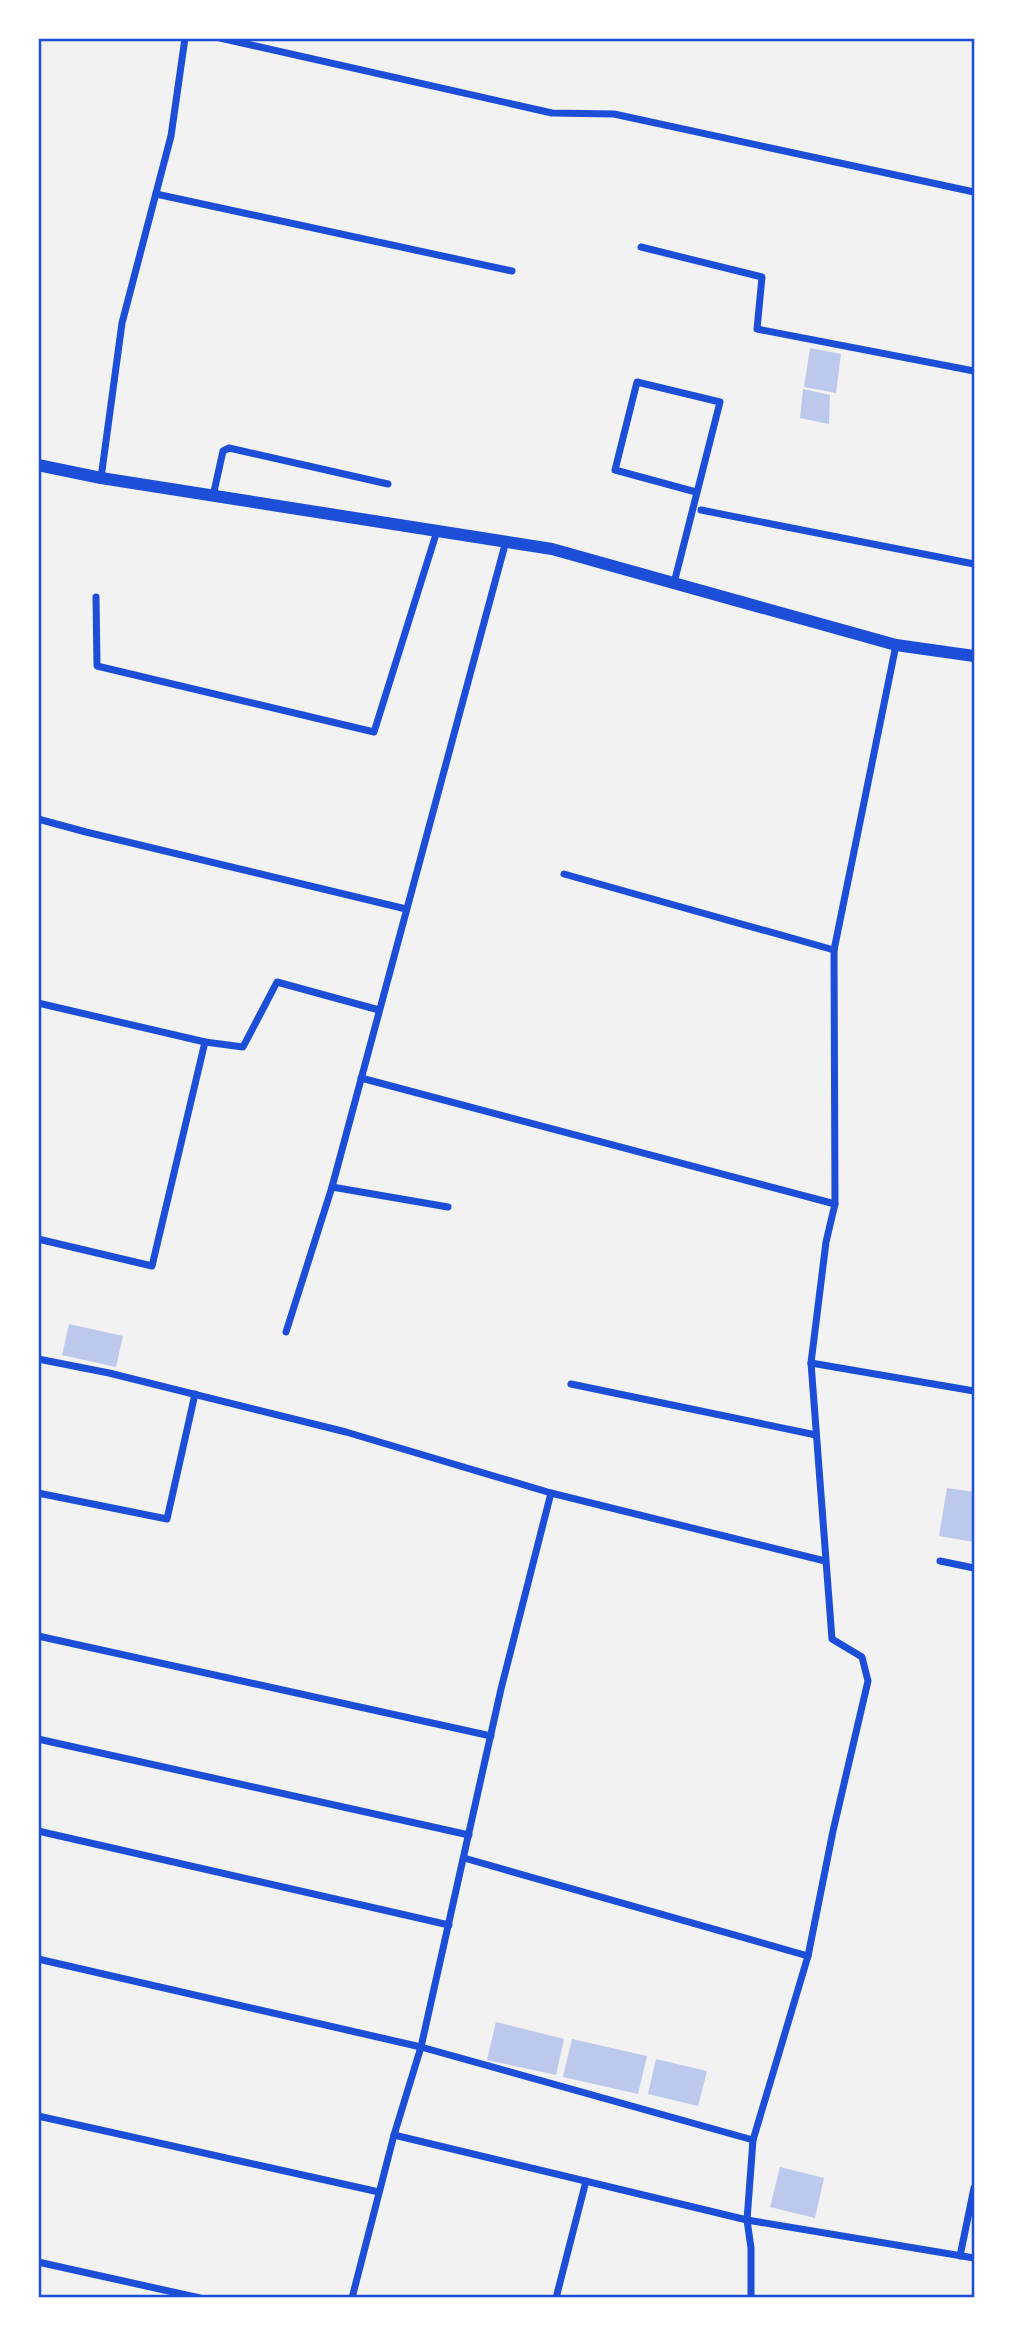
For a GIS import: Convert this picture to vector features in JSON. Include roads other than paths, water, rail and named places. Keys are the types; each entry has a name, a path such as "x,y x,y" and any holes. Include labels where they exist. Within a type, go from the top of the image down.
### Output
{"street":[{"path":"101,478 122,323 171,136 185,38"},
{"path":"220,38 552,113 614,114 975,192"},
{"path":"156,194 512,271"},
{"path":"642,247 762,276 757,329 975,371"},
{"path":"674,583 720,402 637,382 615,470 696,492"},
{"path":"213,496 223,451 229,448 388,484"},
{"path":"38,465 101,478 552,549 896,645 975,656"},
{"path":"701,510 975,564"},
{"path":"96,597 97,666 374,732 437,531"},
{"path":"286,1332 332,1187 506,541"},
{"path":"751,2298 751,2248 747,2220 753,2140 808,1956 833,1831 868,1681 862,1657 832,1639 811,1363 826,1242 835,1204 834,950 896,645"},
{"path":"38,818 407,909"},
{"path":"564,874 834,950"},
{"path":"38,1003 205,1042 243,1047 277,982 379,1010"},
{"path":"38,1239 152,1266 205,1042"},
{"path":"361,1078 835,1204"},
{"path":"332,1187 448,1207"},
{"path":"38,1359 109,1373 346,1432 551,1493 825,1561"},
{"path":"811,1363 975,1391"},
{"path":"571,1384 816,1435"},
{"path":"38,1493 167,1519 195,1394"},
{"path":"352,2298 394,2135 421,2047 491,1736 551,1493"},
{"path":"940,1561 975,1568"},
{"path":"38,1636 491,1736"},
{"path":"38,1740 469,1835"},
{"path":"38,1831 449,1925"},
{"path":"464,1858 808,1956"},
{"path":"38,1959 421,2047 753,2140"},
{"path":"38,2116 379,2192"},
{"path":"394,2135 747,2220 975,2258"},
{"path":"556,2298 586,2181"},
{"path":"960,2256 975,2188"},
{"path":"38,2262 200,2298"}]}
